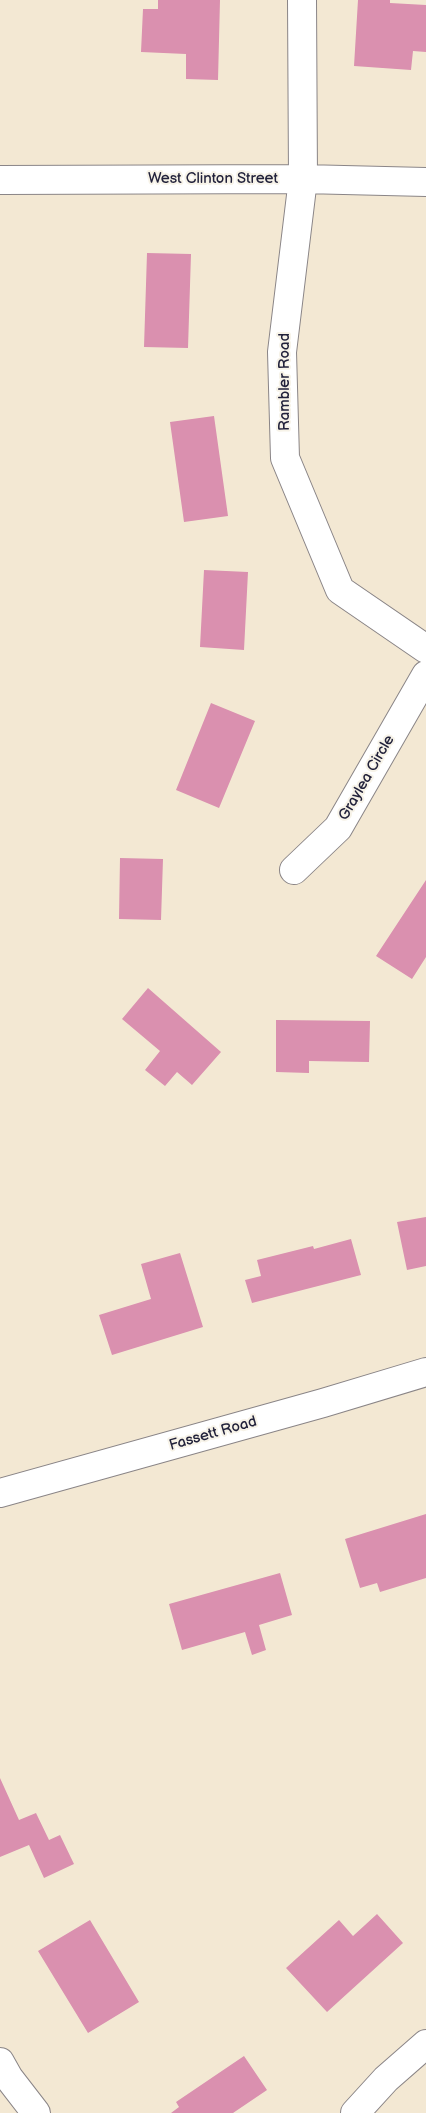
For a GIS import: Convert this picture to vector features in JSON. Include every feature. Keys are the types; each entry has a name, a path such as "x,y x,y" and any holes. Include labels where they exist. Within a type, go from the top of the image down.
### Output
{"street":[{"name":"Rambler Road","path":"302,0 303,179 282,352 285,458 340,590 426,649"},
{"name":"West Clinton Street","path":"0,180 303,179 426,182"},
{"name":"Graylea Circle","path":"294,870 338,828 426,675"},
{"name":"Fassett Road","path":"0,1493 323,1403 426,1372"},
{"path":"355,2113 386,2079 426,2044"},
{"path":"3,2075 36,2113"}],"building":[{"path":"158,0 220,0 218,80 186,79 186,54 141,52 143,9 158,9"},
{"path":"358,0 390,0 390,3 426,5 426,52 413,51 411,70 354,66"},
{"path":"147,253 191,254 188,348 144,347"},
{"path":"214,416 228,516 184,522 170,422"},
{"path":"204,570 248,572 244,650 200,647"},
{"path":"211,703 255,721 219,808 176,790"},
{"path":"120,858 163,859 161,920 119,919"},
{"path":"426,880 426,957 412,979 376,956"},
{"path":"148,988 221,1052 192,1085 177,1072 165,1086 145,1070 160,1051 122,1019"},
{"path":"276,1020 370,1021 369,1062 309,1061 309,1073 276,1072"},
{"path":"426,1217 426,1266 407,1270 397,1222"},
{"path":"351,1239 361,1275 252,1303 245,1280 261,1276 257,1260 313,1246 314,1249"},
{"path":"180,1253 203,1327 112,1355 99,1315 151,1299 141,1264"},
{"path":"426,1514 426,1578 380,1592 377,1583 360,1588 345,1539"},
{"path":"280,1573 292,1615 259,1625 266,1650 252,1655 245,1632 182,1650 169,1604"},
{"path":"0,1778 19,1820 36,1813 49,1840 60,1835 74,1864 44,1878 29,1845 0,1857"},
{"path":"377,1914 403,1943 327,2012 286,1968 339,1920 353,1936"},
{"path":"90,1920 139,2002 88,2033 38,1951"},
{"path":"244,2056 267,2090 233,2113 171,2113 179,2107 176,2102"}]}
